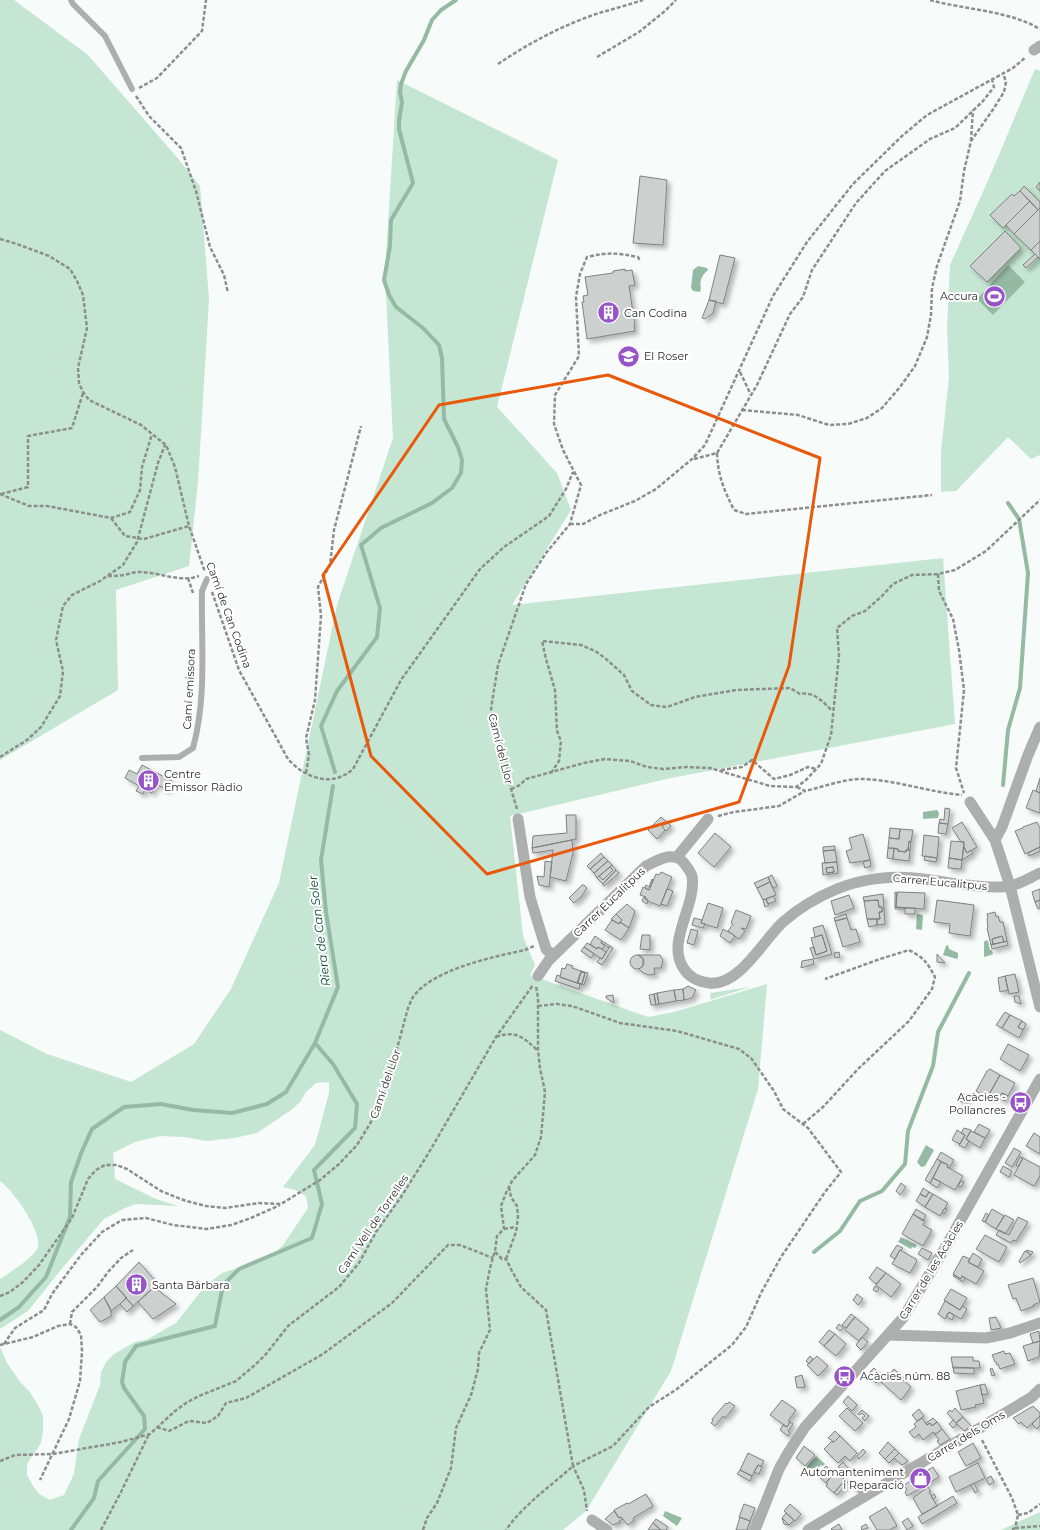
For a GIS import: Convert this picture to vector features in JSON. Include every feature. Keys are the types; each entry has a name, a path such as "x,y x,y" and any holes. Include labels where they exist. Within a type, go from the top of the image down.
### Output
{"street":[{"path":"996,840 1040,726"},
{"path":"970,802 996,840 1010,886 1040,1007"},
{"path":"518,819 530,897 546,949 553,956"},
{"path":"677,858 708,819"},
{"name":"Carrer Eucalitpus","path":"537,979 553,956 646,866 662,858 672,857 682,860 692,874 692,886 677,948 680,964 688,975 710,984 732,978 748,962 782,922 802,907 838,888 880,878 898,877 922,878 976,887 1010,886 1040,873"},
{"name":"Carrer de les Acàcies","path":"755,1530 779,1469 805,1427 903,1318 924,1285 1040,1079"},
{"path":"888,1335 986,1338 1010,1333 1040,1323"},
{"name":"Carrer dels Oms","path":"808,1530 1032,1397 1040,1389"},
{"path":"592,1520 607,1530"}],"lane":[{"path":"71,0 73,4 105,36 132,90"},
{"name":"Camí emissora","path":"142,758 179,757 193,748 199,726 201,692 202,591 206,576"}],"path":[{"path":"206,0 202,31 157,78 132,90 149,116 181,148 196,191 210,247 224,275 228,294"},
{"path":"498,64 521,48 563,27 599,13 643,0"},
{"path":"598,57 639,32 676,0"},
{"path":"930,0 1002,15 1030,24 1040,29"},
{"path":"640,261 638,257 625,254 604,253 587,257 580,274 576,297 579,356 555,395 554,416 554,424 563,450 581,485 570,524 583,524 600,515 635,501 656,489 692,459 705,445 773,296 807,242 853,184 902,136 927,115 1013,68 1037,48"},
{"path":"971,141 1004,92 1006,82 1003,73"},
{"path":"932,495 746,514 734,510 717,470 717,453 751,395 790,314 803,297 812,270 856,203 885,171 930,139 955,128 983,101 994,87 992,79"},
{"path":"742,410 798,415 829,425 848,424 872,415 882,408 900,388 915,366 927,337 931,315 932,288 937,266 960,201 964,171 971,141 973,110"},
{"path":"0,239 49,256 70,270 83,295 87,328 78,368 79,384 83,392 72,428 28,436 28,487 0,494"},
{"path":"739,371 751,395"},
{"name":"Camí de Can Codina","path":"83,392 89,400 140,425 166,445 175,467 189,526 239,670 288,759 295,766 319,779 336,779 347,774 353,769 401,680 480,568 504,547 550,516 574,472"},
{"path":"306,773 309,755 306,738 315,700 321,616 318,587 330,565 334,530 361,426"},
{"path":"0,494 29,506 47,506 111,518 130,512 140,490 142,467 152,434"},
{"path":"0,757 27,740 41,727 60,696 62,671 56,640 63,606 72,595 107,576 123,565 137,542 158,463 166,445"},
{"path":"692,459 717,453"},
{"path":"796,787 805,782 820,764 831,735 839,655 837,628 852,616 864,611 882,596 893,584 912,575 938,574 955,570 986,551 1040,500"},
{"path":"111,518 125,536 144,539 189,526"},
{"name":"Camí del Llor","path":"518,819 506,760 491,709 498,666 526,584 546,553 570,524"},
{"path":"107,576 138,572 178,578 206,576"},
{"path":"708,819 734,812 780,806 805,791 837,782 858,779 882,781 932,791 964,795 956,768 964,690 953,619 940,591 938,574"},
{"path":"551,773 559,761 561,741 557,731 555,690 542,641 581,645 595,652 605,658 624,675 632,691 651,705 667,707 695,697 736,690 790,688 800,694 805,692 819,698 833,712"},
{"path":"512,789 520,785 526,779 605,758 630,761 647,767 664,769 686,767 710,768 770,786 796,787 805,791"},
{"path":"719,770 742,767 752,760 774,779 790,775 808,767 816,769"},
{"name":"Camí del Llor","path":"4,1344 14,1328 44,1310 52,1294 81,1255 102,1232 117,1223 127,1220 146,1218 173,1225 207,1229 231,1226 281,1204 320,1180 339,1164 357,1145 371,1122 384,1092 408,1008 414,996 428,984 449,972 489,958 525,950 544,942"},
{"path":"803,1124 823,1107 858,1069 909,1021 932,989 935,977 929,966 921,957 909,950 825,979"},
{"path":"504,1230 502,1206 509,1187 512,1181 534,1155 541,1137 545,1092 538,1050 537,979"},
{"name":"Camí Vell de Torrelles","path":"0,1462 15,1455 54,1454 121,1442 150,1434 186,1403 236,1381 266,1354 288,1326 333,1291 348,1277 359,1263 376,1232 401,1197 428,1154 496,1037 537,979"},
{"path":"506,1530 530,1504 573,1466 613,1446 649,1407 677,1389 732,1345 746,1327 761,1293 781,1257 825,1192 841,1172 808,1128 783,1109 774,1091 751,1058 739,1049 677,1031 620,1023 572,1006 557,1004 538,1006"},
{"path":"496,1037 510,1033 517,1035 525,1038 538,1050"},
{"path":"0,1296 10,1292 40,1265 72,1218 88,1179 96,1170 105,1166 117,1165 161,1191 186,1201 206,1206 225,1208 259,1203 281,1204"},
{"path":"509,1187 511,1197 517,1206 518,1217 506,1259 522,1287 546,1310 573,1466 584,1490 587,1511 592,1520"},
{"path":"423,1530 426,1518 437,1503 451,1468 456,1428 471,1395 478,1369 479,1353 490,1330 486,1289 495,1252 497,1236 504,1230 516,1227"},
{"path":"157,1427 169,1431 189,1421 207,1423 218,1416 226,1403 246,1398 323,1354 392,1303 448,1245 460,1245 493,1258"},
{"path":"70,1324 72,1312 97,1287 121,1258 133,1250"},
{"path":"495,1252 502,1259 506,1259"},
{"path":"0,1345 33,1337 58,1326 70,1324 76,1327 81,1335 82,1351 80,1381 69,1418 54,1454 40,1480"},
{"path":"977,1430 1012,1498 1018,1515 1015,1528"},
{"path":"102,1530 150,1434"},
{"path":"1018,1515 1028,1513 1040,1504"},
{"path":"1011,1530 1015,1528 1040,1526"}],"highlighted area":[{"path":"608,375 820,458 789,666 739,802 487,874 371,756 323,575 439,405"}],"shaded area":[{"path":"0,0 14,0 88,55 200,186 209,299 198,482 189,566 116,590 118,690 0,760"},
{"name":"Accura","path":"1035,69 1040,71 1040,455 1031,459 1008,437 956,491 941,492 941,451 949,378 947,327 950,265 987,183"},
{"path":"397,80 558,160 497,407 557,473 571,510 512,605 943,558 955,724 666,779 510,816 523,936 535,965 530,975 648,1017 674,1012 767,984 758,1089 671,1371 586,1511 563,1530 0,1530 0,1347 7,1363 21,1383 29,1391 43,1416 41,1443 27,1464 27,1475 39,1494 50,1500 64,1495 74,1474 79,1439 100,1385 101,1372 106,1362 114,1354 135,1342 146,1340 176,1323 205,1286 222,1273 265,1259 275,1253 283,1245 308,1208 306,1196 295,1190 283,1187 315,1145 329,1093 329,1082 316,1083 306,1092 300,1102 291,1110 257,1133 234,1138 207,1141 184,1137 160,1136 135,1142 113,1153 115,1179 156,1199 178,1206 136,1204 104,1219 28,1311 0,1329 0,1279 36,1251 38,1247 38,1240 36,1231 25,1211 12,1193 0,1181 0,1030 47,1054 131,1082 194,1044 231,989 279,883 337,605 393,438 385,273"},
{"path":"1008,265 1025,282 993,315 977,299"},
{"path":"698,266 707,268 708,270 704,274 700,283 700,292 693,291 691,288 693,270"},
{"path":"937,810 939,813 938,818 923,819 923,812"},
{"path":"917,914 923,915 922,930 916,929"},
{"path":"986,940 988,941 990,950 992,950 993,954 984,957 984,942"},
{"path":"948,945 949,949 958,953 957,959 943,955 946,946"},
{"path":"750,987 713,999 711,1000 710,993"},
{"path":"926,1145 934,1150 925,1166 921,1167 917,1162"},
{"path":"901,1237 917,1245 915,1248 912,1247 911,1249 898,1242"},
{"path":"816,1456 825,1464 823,1466 821,1465 813,1473 806,1467"},
{"path":"665,1511 682,1518 677,1526 663,1516"},
{"path":"1040,1512 1040,1530 1001,1530"}],"building":[{"path":"640,176 667,180 663,245 633,243"},
{"path":"1040,182 1040,191 1036,187"},
{"path":"1024,186 1040,202 1040,208 1038,210 1020,191"},
{"path":"1020,191 1030,201 1003,228 990,215 1012,194 1014,196"},
{"path":"1030,201 1038,210 1014,234 1006,225"},
{"path":"1040,208 1040,241 1031,250 1014,234"},
{"path":"1005,231 1021,248 987,282 970,266"},
{"path":"1040,241 1040,259 1031,250"},
{"path":"1035,254 1038,257 1026,268 1023,265"},
{"path":"720,255 735,258 723,304 709,300"},
{"name":"Can Codina","path":"625,269 625,271 632,270 635,285 629,286 635,331 587,339 582,302 584,302 583,296 588,295 585,277 613,273 613,271"},
{"path":"709,300 716,301 713,313 705,319 702,318"},
{"name":"Centre Emissor Ràdio","path":"142,765 172,781 167,790 156,784 152,793 145,789 143,794 136,791 139,786 125,778 129,770 137,774"},
{"path":"1040,778 1040,793 1036,791"},
{"path":"1033,790 1040,793 1040,813 1026,808"},
{"path":"945,808 950,809 948,824 939,823 940,819 944,820"},
{"path":"566,815 576,815 576,839 532,848 533,836 567,833"},
{"path":"661,817 667,822 662,827 665,830 657,839 648,830"},
{"path":"667,822 671,826 666,831 662,827"},
{"path":"962,822 977,847 967,853 964,847 964,842 961,842 952,828"},
{"path":"1037,822 1040,828 1040,847 1025,854 1015,831"},
{"path":"939,823 948,824 946,834 938,833"},
{"path":"890,828 900,829 899,839 889,838"},
{"path":"900,829 913,830 911,842 909,841 908,850 906,850 906,852 888,848 889,838 899,839"},
{"path":"715,833 731,847 714,867 698,853"},
{"path":"863,834 870,860 850,863 846,851 852,849 849,838"},
{"path":"924,835 939,837 937,858 922,856"},
{"path":"572,840 573,853 566,881 550,877 553,850 533,853 532,848"},
{"path":"909,841 911,842 910,850 908,850"},
{"path":"951,841 964,842 962,860 949,858"},
{"path":"835,846 835,850 823,851 823,847"},
{"path":"964,847 967,853 971,850 973,853 962,860"},
{"path":"1040,847 1040,851 1029,856 1028,853"},
{"path":"888,848 894,848 893,859 887,858"},
{"path":"894,848 898,849 898,851 906,852 906,850 910,850 909,861 893,859"},
{"path":"835,850 837,862 825,863 823,851"},
{"path":"601,853 604,857 590,869 587,866"},
{"path":"925,856 937,858 936,862 924,860"},
{"path":"604,857 608,861 594,873 590,869"},
{"path":"949,858 962,860 961,869 948,868"},
{"path":"870,860 871,866 865,868 863,862"},
{"path":"545,861 552,862 549,887 539,885 537,876 544,877"},
{"path":"608,861 612,865 597,878 594,873"},
{"path":"837,862 838,873 823,875 822,863","holes":["833,867 834,872 827,873 826,868"]},
{"path":"612,865 616,870 603,884 597,878 599,876 603,880 613,870 610,867"},
{"path":"610,867 613,870 603,880 599,876"},
{"path":"833,867 834,872 827,873 826,868"},
{"path":"616,870 619,873 604,886 603,884"},
{"path":"661,872 672,877 660,906 650,902 645,899 646,897 640,895 643,887 649,890 656,874 659,875"},
{"path":"772,875 777,886 773,888 768,877"},
{"path":"768,877 770,882 757,888 754,883"},
{"path":"652,879 653,880 649,890 645,888 646,885 649,887"},
{"path":"770,882 776,895 763,900 757,888"},
{"path":"582,885 587,888 581,897 574,903 569,898"},
{"path":"667,889 673,891 667,906 661,904"},
{"path":"1040,889 1040,900 1035,902 1032,892"},
{"path":"895,892 897,893 896,907 905,909 895,909"},
{"path":"897,892 925,893 924,909 896,907"},
{"path":"883,894 885,924 877,925 877,919 880,919 879,912 882,912 882,907 879,907 878,900 864,901 863,897"},
{"path":"849,895 854,908 835,915 831,901"},
{"path":"773,896 776,901 768,904 766,899"},
{"path":"644,897 648,900 647,904 642,901"},
{"path":"766,899 769,905 765,907 763,900"},
{"path":"878,900 879,907 882,907 882,912 879,912 880,919 867,919 864,901"},
{"path":"937,900 974,905 970,936 949,933 950,924 934,922"},
{"path":"1040,900 1040,908 1038,909 1035,902"},
{"path":"708,903 723,908 717,928 701,923"},
{"path":"627,904 635,911 629,928 620,922 622,920 616,914"},
{"path":"905,908 915,908 915,914 905,914"},
{"path":"736,910 751,916 746,929 741,928 745,931 739,939 728,931 733,924 731,923"},
{"path":"995,912 996,917 998,916 1000,922 1003,922 1007,941 1004,942 1002,936 992,939 993,944 991,945 987,928 987,914"},
{"path":"616,914 622,920 619,924 611,919"},
{"path":"846,914 847,918 835,921 834,918"},
{"path":"694,918 702,920 701,923 705,924 703,928 692,925"},
{"path":"847,918 851,930 856,929 860,942 843,947 835,921"},
{"path":"867,919 877,919 877,925 869,927"},
{"path":"612,920 619,924 620,922 629,928 621,940 605,930"},
{"path":"823,925 832,954 814,959 810,948 814,947 816,955 827,951 822,935 815,937 813,928"},
{"path":"691,929 698,931 694,945 687,943"},
{"path":"723,929 735,936 730,943 720,936"},
{"path":"642,935 650,935 650,950 640,949"},
{"path":"822,935 827,951 816,955 811,938"},
{"path":"595,936 605,945 602,949 598,947 597,949 590,944"},
{"path":"1002,936 1004,942 993,944 992,939"},
{"path":"602,941 610,946 609,948 601,943"},
{"path":"1007,941 1008,945 992,949 991,945"},
{"path":"587,943 606,952 602,959 584,947"},
{"path":"610,946 613,948 602,965 597,962 600,958 602,959"},
{"path":"584,947 594,954 591,958 581,951"},
{"path":"839,952 840,957 835,958 834,953"},
{"path":"937,954 945,963 937,962"},
{"path":"634,955 640,955 644,959 644,965 640,969 634,969 630,965 630,959"},
{"path":"638,955 660,955 663,960 661,968 654,968 655,974 649,975 643,973 639,969 643,966 643,959"},
{"path":"813,959 814,964 801,968 802,961"},
{"path":"567,964 573,966 572,968 581,971 577,983 560,977 562,968 565,969"},
{"path":"581,971 588,973 584,985 577,983 582,984 585,973"},
{"path":"581,972 585,973 582,984 578,983"},
{"path":"1015,974 1019,992 1009,994 1005,976"},
{"path":"557,975 580,984 579,989 555,981"},
{"path":"1005,976 1008,990 1000,992 998,978"},
{"path":"688,986 696,990 692,998 684,1000 683,989"},
{"path":"683,989 684,1000 676,1001 674,990"},
{"path":"674,990 676,1001 659,1004 657,993"},
{"path":"657,993 659,1004 656,1005 654,994"},
{"path":"654,994 656,1005 651,1005 649,995"},
{"path":"613,995 614,1003 606,998 606,996"},
{"path":"1014,996 1019,996 1021,1004 1015,1002"},
{"path":"1005,1012 1010,1015 1002,1028 996,1025"},
{"path":"1010,1015 1022,1021 1018,1027 1023,1030 1019,1038 1002,1028"},
{"path":"1022,1021 1026,1024 1023,1030 1018,1027"},
{"path":"1008,1044 1029,1055 1020,1071 1000,1059"},
{"path":"990,1069 1000,1075 987,1098 976,1091 987,1071"},
{"path":"1000,1075 1015,1083 1008,1096 1002,1093 999,1098 990,1093"},
{"path":"962,1093 968,1097 964,1103 958,1100"},
{"path":"1002,1093 1008,1096 1005,1101 999,1098"},
{"path":"979,1124 990,1130 985,1138 974,1132"},
{"path":"964,1128 971,1130 966,1139 969,1141 965,1148 959,1145 965,1135 961,1133"},
{"path":"957,1130 965,1135 960,1144 952,1140"},
{"path":"971,1131 985,1138 980,1148 966,1139"},
{"path":"1034,1133 1040,1137 1040,1154 1026,1146"},
{"path":"1014,1148 1021,1152 1012,1167 1005,1163"},
{"path":"941,1152 954,1160 949,1168 947,1167 948,1165 937,1159"},
{"path":"1020,1157 1023,1158 1018,1167 1016,1165"},
{"path":"1023,1158 1040,1167 1040,1176 1034,1186 1014,1175"},
{"path":"937,1159 941,1162 930,1183 925,1180"},
{"path":"941,1162 948,1165 947,1167 963,1176 955,1190 933,1178"},
{"path":"1003,1166 1012,1171 1009,1177 1000,1172"},
{"path":"933,1178 941,1182 937,1188 930,1183"},
{"path":"961,1181 964,1182 961,1187 958,1186"},
{"path":"901,1183 906,1187 900,1195 896,1191"},
{"path":"923,1188 929,1192 926,1197 920,1194"},
{"path":"929,1192 933,1194 925,1207 916,1201 920,1194 926,1197"},
{"path":"933,1194 948,1203 940,1216 925,1207"},
{"path":"945,1208 947,1209 944,1214 942,1212"},
{"path":"916,1209 926,1215 923,1221 913,1214"},
{"path":"992,1209 1004,1216 996,1229 985,1222"},
{"path":"986,1213 989,1215 985,1222 982,1221"},
{"path":"913,1214 925,1221 923,1225 932,1230 923,1246 902,1234"},
{"path":"1005,1215 1014,1220 1005,1234 996,1229"},
{"path":"1018,1217 1028,1222 1016,1241 1013,1240 1011,1243 996,1235 999,1230 1009,1235"},
{"path":"985,1235 1007,1247 999,1262 976,1249"},
{"path":"897,1245 903,1248 900,1250 895,1259 890,1256"},
{"path":"922,1248 932,1253 928,1260 918,1254"},
{"path":"900,1250 917,1261 910,1273 892,1264"},
{"path":"1025,1251 1031,1255 1020,1263 1019,1261"},
{"path":"1026,1251 1033,1252 1031,1255"},
{"path":"973,1253 982,1259 978,1267 968,1262"},
{"path":"963,1256 970,1259 968,1262 984,1271 976,1284 962,1276 961,1279 953,1274"},
{"name":"Santa Bàrbara","path":"139,1262 158,1284 133,1306 116,1286"},
{"path":"877,1267 886,1273 876,1284 869,1278"},
{"path":"886,1273 901,1284 891,1297 876,1285"},
{"path":"954,1275 961,1279 962,1276 965,1278 963,1282 953,1276"},
{"path":"1033,1278 1040,1302 1021,1311 1016,1298 1013,1299 1008,1285"},
{"path":"116,1286 127,1298 111,1311 104,1297"},
{"path":"875,1286 879,1289 877,1292 873,1290"},
{"path":"154,1287 176,1304 153,1319 138,1302"},
{"path":"951,1289 967,1298 960,1310 944,1300"},
{"path":"857,1294 863,1299 858,1305 853,1300"},
{"path":"104,1297 111,1310 111,1316 100,1322 90,1310"},
{"path":"126,1298 133,1306 127,1312 120,1304"},
{"path":"945,1301 960,1310 962,1306 967,1309 961,1319 949,1312 945,1319 938,1314"},
{"path":"949,1312 954,1315 952,1320 946,1316"},
{"path":"851,1314 855,1317 846,1328 842,1325"},
{"path":"855,1317 869,1329 859,1341 845,1330"},
{"path":"996,1317 1001,1328 991,1330 989,1318"},
{"path":"839,1324 844,1328 840,1331 836,1328"},
{"path":"829,1330 835,1334 824,1346 819,1342"},
{"path":"1039,1331 1040,1341 1033,1343 1030,1334"},
{"path":"835,1334 846,1344 836,1356 824,1346"},
{"path":"862,1337 868,1342 861,1350 856,1345"},
{"path":"1040,1341 1039,1357 1028,1361 1023,1346"},
{"path":"1004,1351 1005,1354 1010,1353 1015,1364 1000,1369 992,1355"},
{"path":"810,1356 813,1359 809,1364 806,1361"},
{"path":"817,1356 828,1366 818,1376 807,1365"},
{"path":"951,1357 973,1357 973,1361 979,1361 980,1368 953,1368"},
{"path":"953,1367 974,1368 974,1374 954,1373"},
{"path":"874,1368 882,1376 876,1383 867,1375"},
{"path":"992,1368 995,1375 992,1376 990,1369"},
{"path":"894,1369 911,1387 901,1400 881,1382"},
{"path":"802,1375 805,1387 797,1388 795,1377"},
{"path":"985,1384 988,1394 982,1395 980,1385"},
{"path":"980,1385 984,1403 975,1405 976,1407 961,1410 956,1391"},
{"path":"848,1396 857,1405 852,1411 843,1402"},
{"path":"782,1400 796,1410 788,1421 790,1422 787,1427 770,1415"},
{"path":"729,1402 735,1406 725,1418 723,1416 715,1426 711,1423 713,1421 712,1419 726,1403 727,1404"},
{"path":"1033,1406 1040,1413 1040,1416 1027,1428 1021,1422 1019,1424 1013,1418"},
{"path":"847,1408 863,1423 855,1431 839,1416"},
{"path":"955,1408 963,1417 956,1423 947,1413 950,1410 952,1412"},
{"path":"919,1409 924,1416 917,1421 912,1415"},
{"path":"862,1410 869,1416 865,1421 862,1418 865,1416 862,1413 860,1415 858,1414"},
{"path":"1040,1416 1040,1425 1037,1429 1032,1424"},
{"path":"963,1417 971,1426 964,1431 956,1423"},
{"path":"922,1418 927,1425 930,1423 932,1426 937,1422 942,1429 936,1434 933,1432 923,1440 919,1434 914,1438 909,1432 916,1427 914,1424"},
{"path":"933,1418 937,1422 932,1426 930,1423 927,1425 926,1423"},
{"path":"953,1420 957,1424 953,1428 949,1424"},
{"path":"790,1422 793,1424 788,1431 790,1433 788,1436 780,1430 783,1425 787,1427"},
{"path":"942,1429 950,1439 940,1445 937,1441 939,1440 934,1433 936,1434"},
{"path":"835,1431 840,1436 834,1442 828,1438"},
{"path":"840,1436 857,1453 850,1461 845,1456 838,1463 824,1449"},
{"path":"888,1442 895,1449 885,1459 879,1453"},
{"path":"973,1443 981,1458 966,1466 958,1452"},
{"path":"804,1446 815,1455 805,1466 796,1458"},
{"path":"863,1449 866,1452 859,1459 857,1456"},
{"path":"895,1449 899,1453 889,1463 885,1459"},
{"path":"748,1453 764,1461 761,1466 758,1465 752,1476 740,1470"},
{"path":"899,1453 908,1461 902,1465 894,1458"},
{"path":"843,1462 849,1469 845,1473 838,1467"},
{"path":"978,1463 985,1478 956,1492 949,1477"},
{"path":"758,1465 762,1467 759,1474 754,1472"},
{"path":"826,1466 834,1473 826,1483 817,1475"},
{"path":"933,1467 939,1477 907,1496 905,1492 907,1490 904,1485"},
{"path":"740,1470 752,1476 750,1481 737,1474"},
{"path":"835,1471 845,1480 834,1493 826,1486 828,1484 826,1483"},
{"path":"991,1476 994,1482 989,1485 986,1479"},
{"path":"845,1480 848,1482 837,1495 834,1493"},
{"path":"855,1481 865,1489 860,1493 851,1486"},
{"path":"974,1483 978,1491 975,1493 971,1485"},
{"path":"928,1487 931,1492 929,1492 937,1506 922,1514 913,1498"},
{"path":"646,1494 653,1506 633,1518 634,1520 628,1525 621,1517 619,1518 614,1510"},
{"path":"934,1494 936,1497 933,1499 931,1496"},
{"path":"953,1496 957,1503 922,1524 918,1517"},
{"path":"744,1504 755,1508 750,1521 739,1517"},
{"path":"790,1504 801,1514 795,1521 784,1511"},
{"path":"886,1507 897,1526 889,1530 877,1530 869,1517"},
{"path":"614,1511 619,1518 621,1517 623,1519 619,1521 620,1523 613,1525 605,1519"},
{"path":"786,1513 794,1520 789,1525 782,1518"},
{"path":"740,1517 750,1521 747,1530 736,1530"},
{"path":"782,1518 789,1525 784,1524"},
{"path":"908,1518 913,1526 907,1530 902,1522"},
{"path":"656,1519 668,1527 666,1530 661,1530 653,1523"},
{"path":"653,1523 661,1530 648,1530"},
{"path":"839,1524 842,1530 831,1529"},
{"path":"866,1524 868,1528 862,1530 861,1527"}],"waterway":[{"name":"Riera de Can Soler","path":"335,772 321,726 337,691 377,637 380,608 361,545 381,528 432,503 452,488 461,473 462,460 458,447 444,419 442,358 439,345 423,328 396,307 389,295 384,280 390,246 391,220 413,183 399,129 402,102 400,92 401,84 406,71 424,40 432,20 441,10 456,0"},
{"path":"1003,785 1008,730 1020,688 1028,573 1019,519 1008,503"},
{"name":"Riera de Can Soler","path":"0,1320 19,1307 46,1277 70,1217 71,1182 92,1129 124,1107 161,1104 193,1110 232,1113 267,1104 286,1092 315,1043 338,987 326,912 321,860 333,786"},
{"path":"814,1252 840,1231 860,1201 882,1191 905,1164 908,1131 933,1066 938,1032 969,973"},
{"path":"71,1530 94,1498 98,1481 145,1429 144,1416 124,1388 122,1382 125,1362 136,1346 215,1326 223,1285 239,1269 312,1238 322,1204 314,1170 355,1128 357,1104 333,1064 315,1043"}],"place":[{"name":"Accura","path":"994,296"},
{"name":"Can Codina","path":"608,313"},
{"name":"El Roser","path":"629,356"},
{"name":"Centre Emissor Ràdio","path":"149,780"},
{"name":"Acàcies - Pollancres","path":"1021,1103"},
{"name":"Santa Bàrbara","path":"137,1285"},
{"name":"Acàcies núm. 88","path":"844,1376"},
{"name":"Automanteniment i Reparació","path":"920,1478"}]}
